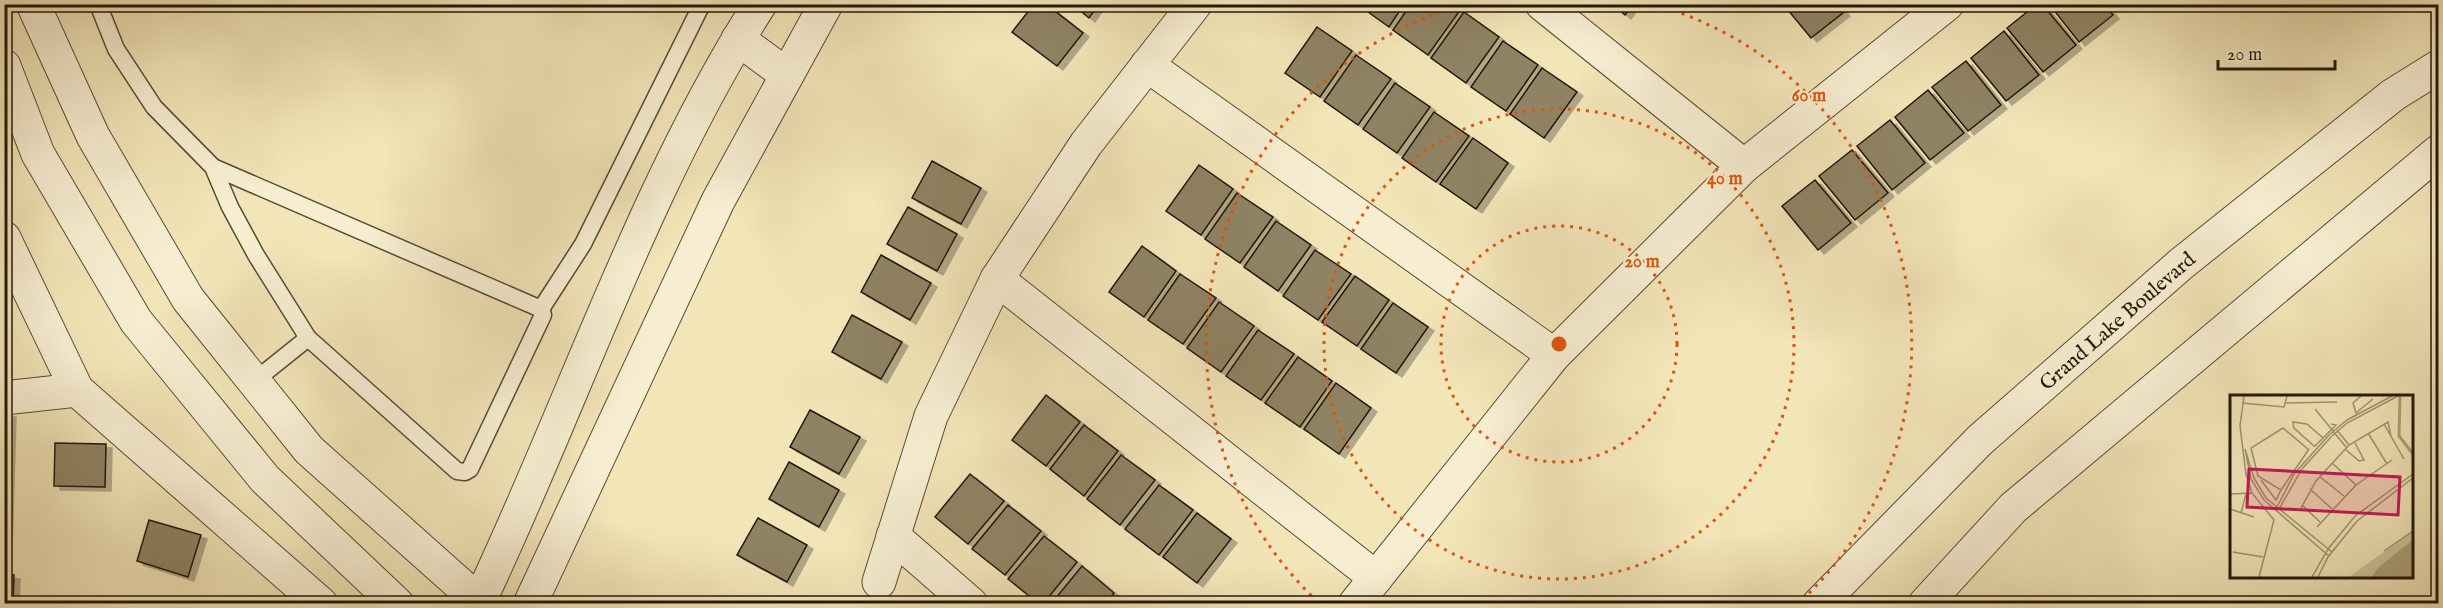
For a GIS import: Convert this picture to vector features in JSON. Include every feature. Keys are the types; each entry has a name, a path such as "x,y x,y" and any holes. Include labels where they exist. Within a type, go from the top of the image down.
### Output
{"street":[{"path":"33,4 93,136 182,289 309,450 480,603 668,171 738,39 760,4"},
{"path":"530,603 718,201 826,4"},
{"path":"879,582 931,416 997,279 1086,144 1195,4"},
{"path":"1542,4 1744,166"},
{"path":"1355,603 1554,355 1744,166 1947,4"},
{"path":"738,39 787,75"},
{"path":"1147,65 1554,355"},
{"path":"4,66 38,154 136,321 265,479 397,603"},
{"name":"Grand Lake Boulevard","path":"1819,603 1980,440 2172,272 2393,95 2439,67"},
{"path":"1925,603 2013,508 2439,152"},
{"path":"4,238 77,390 321,603"},
{"path":"997,279 1376,578"},
{"path":"4,398 77,390"},
{"path":"893,536 971,603"}],"lane":[{"path":"98,4 116,49 154,107 213,167 230,207 256,255 308,338 457,471 465,472 471,469 543,315 541,309 213,167"},
{"path":"541,309 583,244 702,4"},
{"path":"253,381 308,338"}],"building":[{"path":"1034,4 1046,4 1083,33 1057,66 1012,32"},
{"path":"1072,4 1099,4 1089,18"},
{"path":"1357,4 1404,4 1389,27"},
{"path":"1411,4 1455,4 1461,9 1428,55 1393,30"},
{"path":"1612,4 1633,4 1625,15"},
{"path":"1783,4 1838,4 1844,12 1811,38"},
{"path":"2037,4 2042,4 2076,45 2043,72 2007,28"},
{"path":"2049,4 2104,4 2113,15 2079,42"},
{"path":"1464,12 1499,37 1466,83 1431,58"},
{"path":"1317,27 1352,51 1320,97 1285,73"},
{"path":"2004,31 2039,75 2006,101 1971,58"},
{"path":"1503,41 1538,65 1506,111 1471,87"},
{"path":"1356,55 1391,79 1358,125 1324,101"},
{"path":"1966,61 2001,105 1968,131 1932,87"},
{"path":"1542,68 1577,92 1544,138 1510,114"},
{"path":"1395,83 1430,107 1397,153 1363,129"},
{"path":"1928,90 1964,133 1930,160 1895,117"},
{"path":"1434,112 1469,136 1436,182 1402,158"},
{"path":"1890,120 1925,163 1892,190 1857,146"},
{"path":"1473,138 1508,163 1476,209 1440,184"},
{"path":"1852,150 1888,193 1855,220 1819,176"},
{"path":"932,161 981,188 961,224 912,198"},
{"path":"1199,165 1233,189 1201,235 1166,211"},
{"path":"1815,180 1851,223 1818,250 1782,206"},
{"path":"1237,193 1273,217 1240,263 1205,239"},
{"path":"908,207 957,234 937,271 887,244"},
{"path":"1276,221 1311,245 1278,291 1244,267"},
{"path":"1142,246 1176,271 1144,317 1109,292"},
{"path":"1315,250 1351,274 1318,320 1283,296"},
{"path":"881,255 931,283 910,320 861,292"},
{"path":"1180,274 1216,298 1183,344 1148,320"},
{"path":"1355,276 1389,300 1357,346 1322,322"},
{"path":"1219,302 1254,326 1221,372 1187,348"},
{"path":"1393,303 1428,327 1396,373 1361,349"},
{"path":"852,315 902,342 881,379 832,352"},
{"path":"1258,330 1294,354 1261,400 1226,376"},
{"path":"1298,357 1332,381 1300,427 1265,403"},
{"path":"1336,383 1371,408 1339,454 1304,429"},
{"path":"1046,395 1080,422 1046,466 1012,440"},
{"path":"810,410 860,437 839,474 790,447"},
{"path":"4,413 10,413 6,544 4,544"},
{"path":"1084,425 1118,451 1084,496 1050,469"},
{"path":"55,443 106,444 105,487 54,486"},
{"path":"1121,455 1155,480 1120,525 1087,499"},
{"path":"789,462 839,490 819,527 769,499"},
{"path":"970,474 1004,501 968,544 935,517"},
{"path":"1159,485 1193,510 1159,555 1125,529"},
{"path":"1008,505 1041,531 1005,575 972,549"},
{"path":"1197,513 1231,539 1197,583 1163,557"},
{"path":"758,518 807,545 787,582 737,555"},
{"path":"149,520 201,535 188,577 137,561"},
{"path":"1044,536 1077,562 1043,604 1039,604 1008,579"},
{"path":"1082,566 1114,593 1106,604 1051,604"},
{"path":"4,574 14,575 13,604 4,604"},
{"path":"1118,596 1128,604 1112,604"}]}
